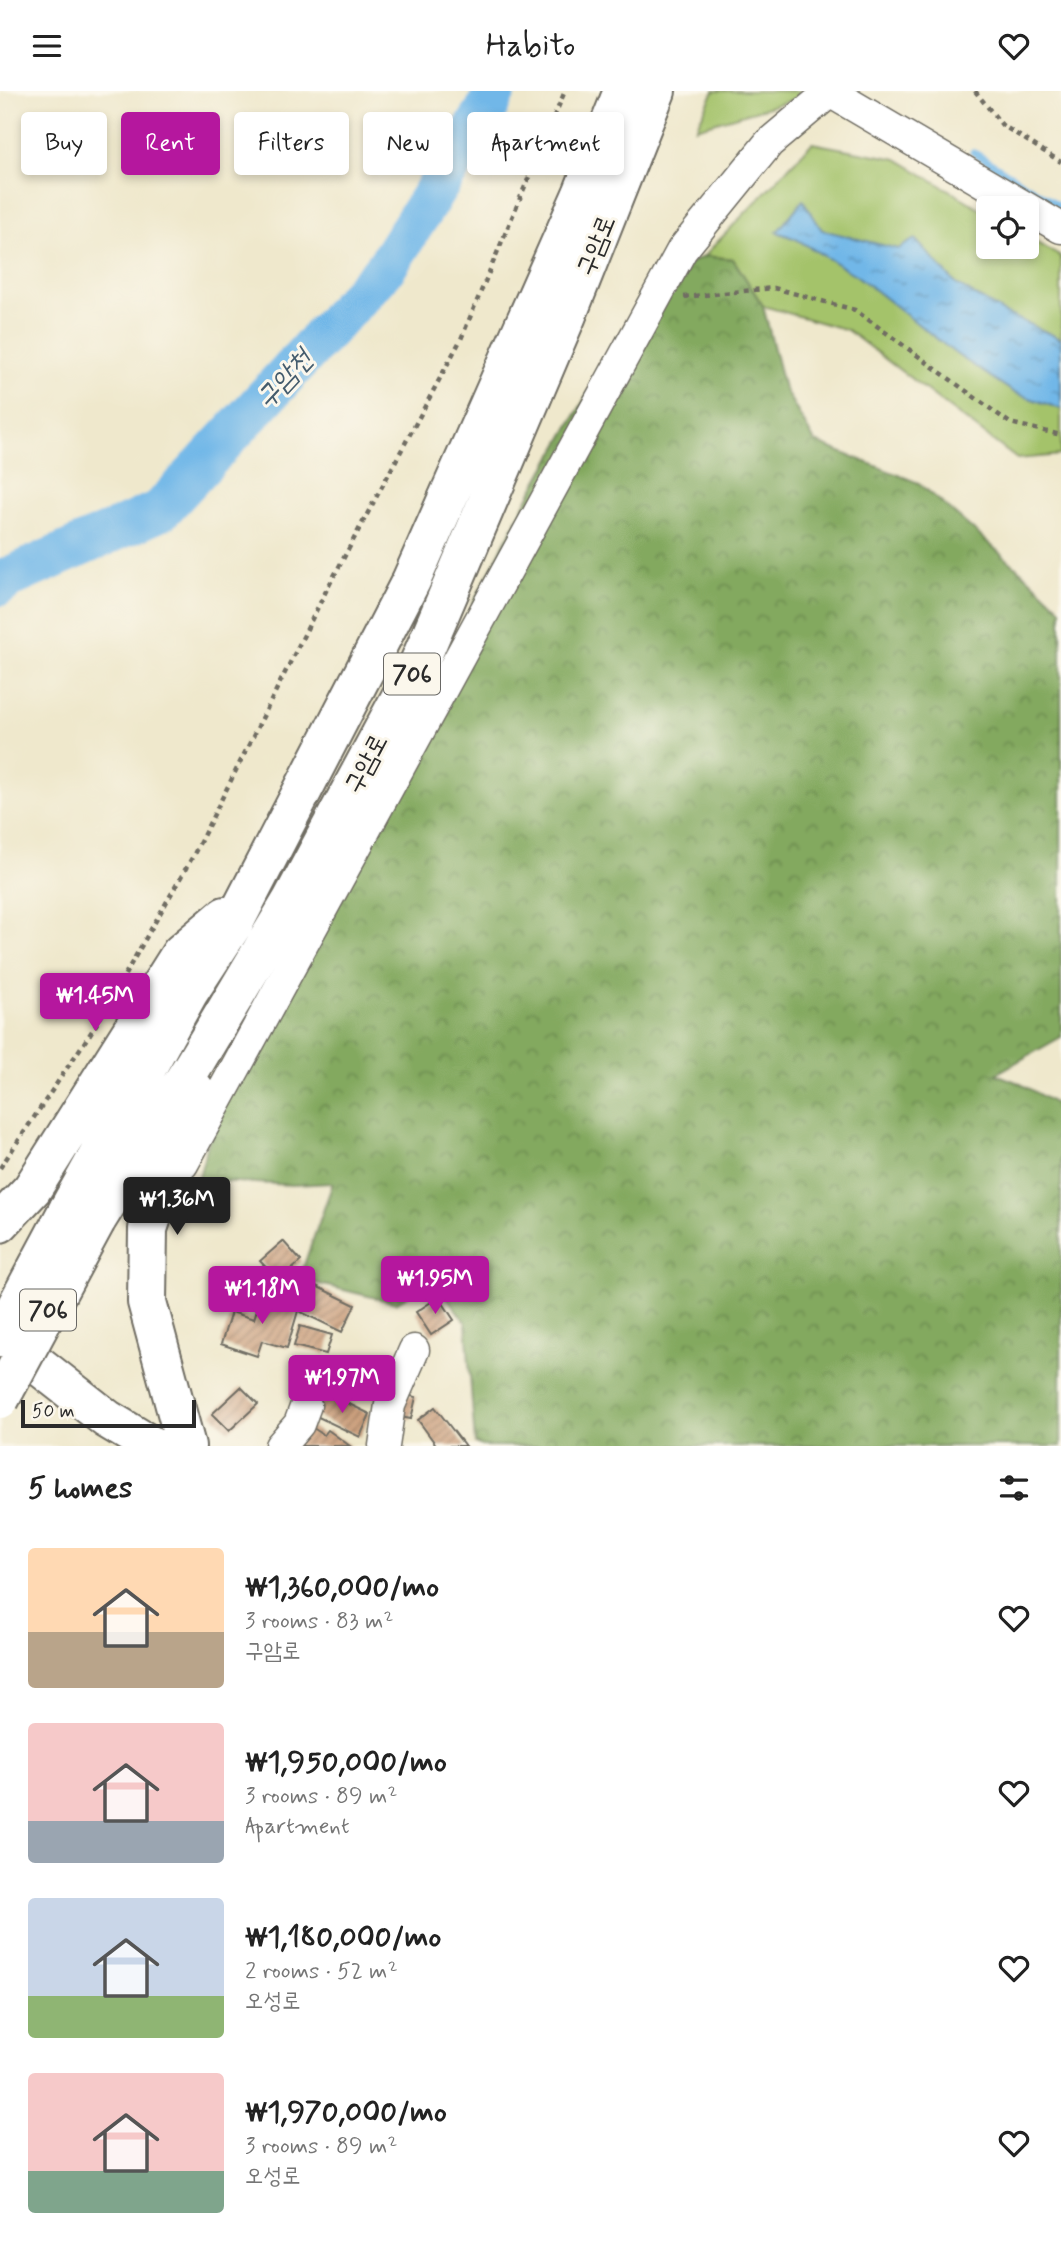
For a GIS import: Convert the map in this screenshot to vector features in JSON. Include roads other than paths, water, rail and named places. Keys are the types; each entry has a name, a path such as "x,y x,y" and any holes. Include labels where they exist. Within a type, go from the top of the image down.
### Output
{"main road":[{"name":"구암로","path":"0,1399 82,1216 189,992 234,923 411,581 582,194 624,91"},
{"name":"구암로","path":"0,1336 212,1034 292,900 419,663 567,315 656,91"},
{"path":"0,1223 32,1189 181,953 246,899"},
{"path":"186,1446 147,1302 148,1229 212,1034"},
{"path":"0,1336 107,1419 137,1446"},
{"path":"107,1419 152,1446"}],"street":[{"path":"148,1229 682,250 769,143 830,91 1007,196"},
{"path":"1039,215 1061,228"},
{"path":"384,1446 390,1405 414,1350"},
{"path":"281,1446 299,1424 306,1405"}],"water":[{"path":"803,200 822,230 898,249 915,239 956,284 1005,313 1061,339 1061,409 1015,393 956,354 857,276 796,239 777,232"}],"waterway":[{"name":"구암천","path":"0,585 8,578 161,510 386,267 484,114 495,91"},
{"path":"973,152 1061,207"}]}
